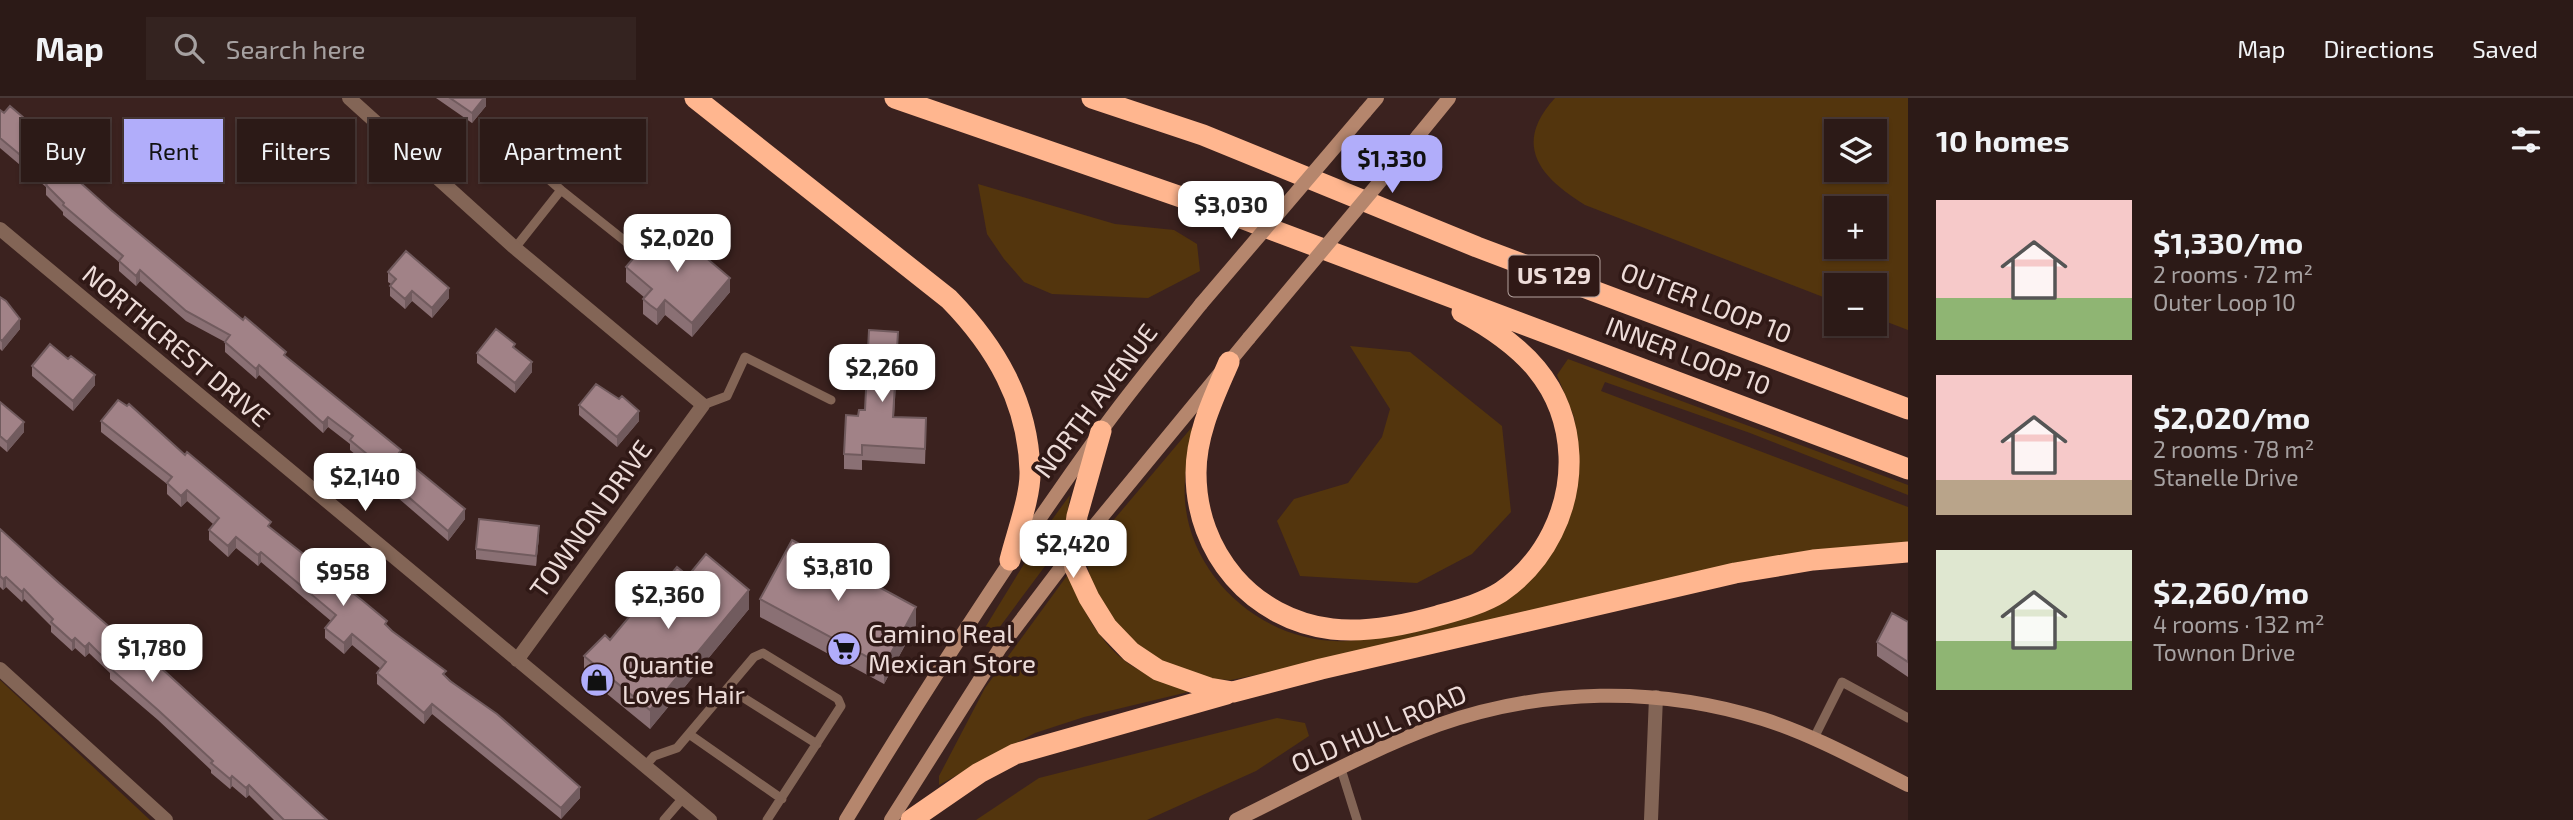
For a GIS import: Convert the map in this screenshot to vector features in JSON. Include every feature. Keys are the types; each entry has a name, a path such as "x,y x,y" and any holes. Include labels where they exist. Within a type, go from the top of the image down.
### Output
{"highway":[{"path":"695,98 949,299 970,321 1001,364 1022,414 1031,473 1010,561"},
{"name":"INNER LOOP 10","path":"895,98 1131,178 1908,469"},
{"name":"OUTER LOOP 10","path":"1092,98 1203,135 1477,247 1908,409"},
{"path":"1134,98 1203,135"},
{"path":"1229,362 1200,438 1196,473 1209,542 1221,565 1259,601 1302,622 1333,629 1362,629 1421,621 1469,607 1501,592 1531,565 1549,540 1564,507 1569,461 1568,440 1560,410 1547,382 1525,355 1500,332 1392,274"},
{"path":"1101,431 1077,516 1072,552 1075,568 1089,598 1107,626 1131,652 1167,674 1233,692"},
{"path":"911,820 979,773 1015,754 1321,668 1735,573 1813,560 1908,552"}],"main road":[{"name":"NORTH AVENUE","path":"846,820 927,687 1010,561 1101,431 1200,304 1377,98"},
{"path":"891,820 1000,648 1072,552 1449,98"},
{"name":"OLD HULL ROAD","path":"1236,820 1436,726 1511,705 1569,697 1656,697 1740,712 1814,738 1908,785"}],"street":[{"path":"349,98 515,248 703,405"},
{"name":"NORTHCREST DRIVE","path":"0,229 710,820"},
{"name":"TOWNON DRIVE","path":"517,660 703,405"},
{"path":"0,669 166,820"},
{"path":"1651,820 1656,697"}],"lane":[{"path":"552,182 635,248"},
{"path":"515,248 561,190"},
{"path":"703,405 727,396 745,357 831,400"},
{"path":"645,766 654,756 677,748 754,657 763,653 838,699 841,706 768,820"},
{"path":"1814,738 1842,682 1908,719"},
{"path":"728,688 817,744"},
{"path":"689,734 782,799"},
{"path":"1341,769 1357,820"},
{"path":"664,820 683,798"}],"shaded area":[{"path":"1555,98 1908,98 1908,330 1887,322 1887,273 1824,273 1824,297 1585,205 1555,183 1544,171 1537,159 1535,131 1542,115"},
{"path":"978,184 1115,224 1174,230 1197,244 1200,271 1148,298 1052,294 1024,282 987,234"},
{"path":"1350,346 1410,352 1502,426 1511,512 1472,554 1417,583 1300,576 1277,521 1294,499 1348,483 1382,437 1390,409"},
{"path":"1568,359 1908,485 1908,495 1750,433 1605,382 1601,391 1908,507 1908,544 1231,680 1212,679 1159,661 1119,630 1091,581 1085,554 1192,427 1185,492 1190,530 1202,557 1218,581 1238,602 1262,619 1288,632 1317,639 1346,641 1405,631 1505,599 1579,462 1574,417 1557,375"},
{"path":"1070,495 1063,542 993,636 989,631 983,631 1046,528"},
{"path":"1069,573 1088,617 1117,654 1143,672 1173,683 1188,692 1084,717 1035,733 939,785 939,776 985,688"},
{"path":"0,680 150,820 0,820"},
{"path":"1277,718 1305,723 1309,736 1256,771 1147,820 976,820 1039,778"}],"building":[{"path":"450,98 484,98 472,113"},
{"path":"10,106 25,119 21,119 21,156 0,138 0,110 4,113"},
{"path":"48,182 80,182 243,320 245,317 286,352 284,355 401,450 398,454 465,509 448,531 369,463 373,459 350,440 353,436 328,417 323,423 259,365 256,369 225,342 230,335 186,311 140,270 136,276 119,261 123,256 63,205 46,185"},
{"path":"664,222 730,278 692,323 665,300 657,310 650,305 643,299 652,289 626,267"},
{"path":"406,251 449,288 432,308 412,291 405,299 390,286 396,279 388,272"},
{"path":"0,297 20,319 2,341 0,339"},
{"path":"496,329 532,362 515,383 477,353"},
{"path":"869,330 898,332 893,417 926,418 925,449 862,445 862,455 844,454 846,415 858,416 859,410 865,410"},
{"path":"50,344 68,359 71,356 95,375 73,401 32,366"},
{"path":"596,384 619,399 622,396 639,411 617,437 579,405"},
{"path":"118,400 127,406 129,404 185,455 187,452 271,522 268,526 387,621 385,624 392,631 446,671 443,674 450,681 497,714 580,787 561,808 432,704 424,713 377,673 386,662 352,634 344,643 325,628 336,615 261,552 258,555 236,537 228,546 209,530 219,518 187,490 181,496 167,483 172,477 101,421"},
{"path":"0,402 24,422 7,442 0,436"},
{"path":"479,519 539,526 536,556 476,549"},
{"path":"0,529 122,638 125,635 327,820 284,820 249,785 246,788 232,776 230,779 211,763 213,761 110,668 112,666 89,643 85,647 75,638 72,641 51,622 53,619 24,589 22,592 6,577 3,579 0,576"},
{"path":"792,540 916,607 884,666 760,599"},
{"path":"706,554 749,590 650,710 584,656 605,635 610,640 634,611 638,614 677,567 688,576"},
{"path":"1892,613 1908,622 1908,662 1877,642"}],"place":[{"name":"Camino Real Mexican Store","path":"844,649"},
{"name":"Quantie Loves Hair","path":"597,680"}]}
